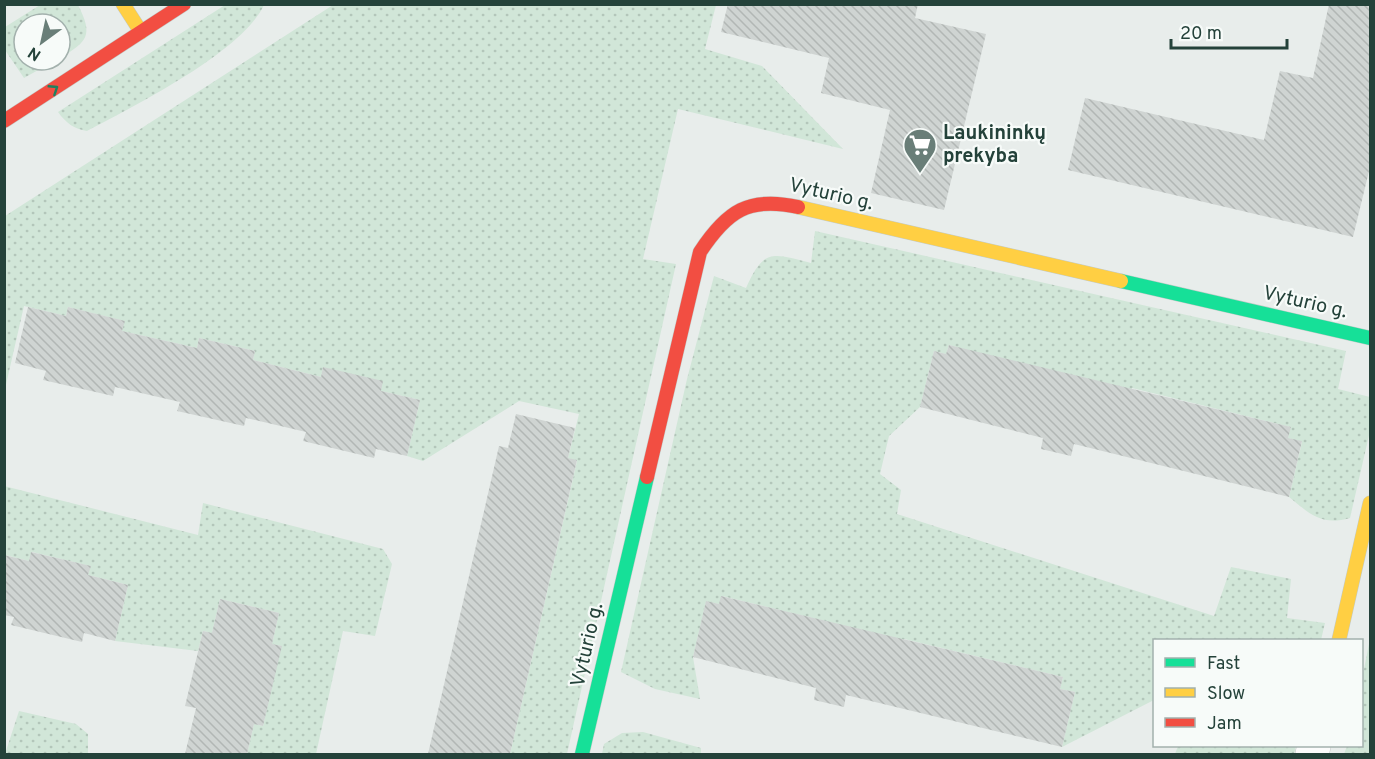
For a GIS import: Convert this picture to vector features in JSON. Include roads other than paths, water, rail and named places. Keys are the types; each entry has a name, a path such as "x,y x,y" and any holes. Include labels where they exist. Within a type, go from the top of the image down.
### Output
{"street":[{"path":"123,4 141,32"},
{"path":"4,121 184,4"},
{"name":"Vyturio g.","path":"582,754 700,252 725,217 749,205 771,201 1371,338"},
{"path":"1339,639 1371,503"}],"place":[{"name":"Laukininkų prekyba","path":"920,174"}]}
